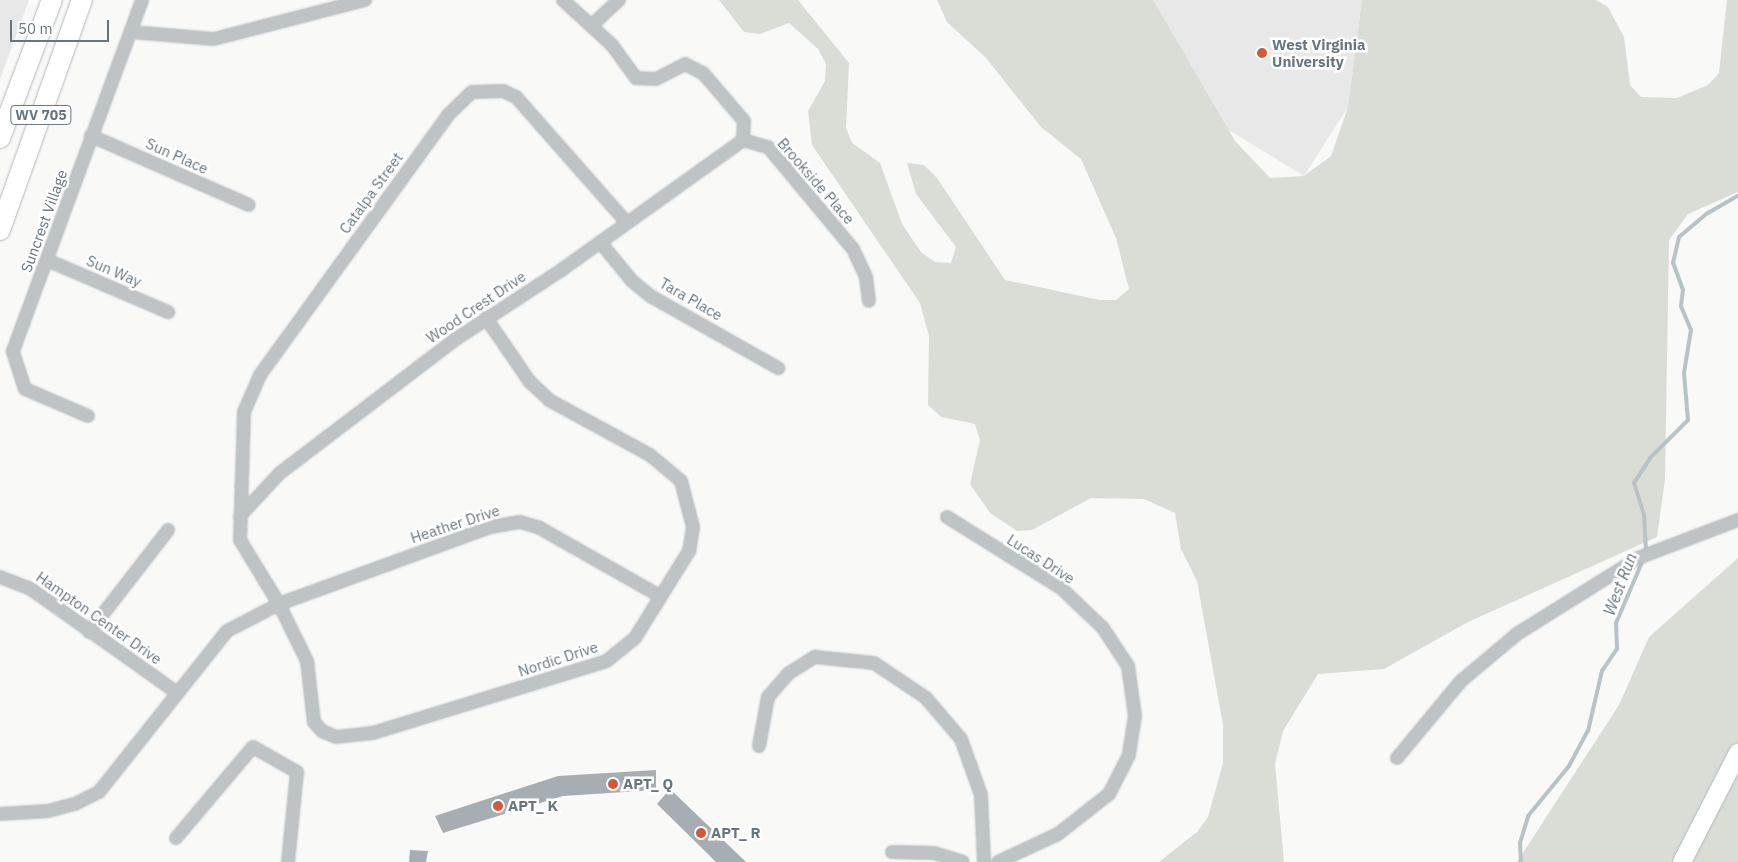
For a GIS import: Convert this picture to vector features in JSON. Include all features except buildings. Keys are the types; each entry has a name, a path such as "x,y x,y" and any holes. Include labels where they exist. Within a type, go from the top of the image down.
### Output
{"main road":[{"name":"WV 705","path":"0,138 52,0"},
{"name":"WV 705","path":"0,230 82,0"}],"street":[{"name":"Suncrest Village","path":"88,416 25,389 13,351 142,0"},
{"path":"131,32 214,39 365,0"},
{"path":"562,0 592,25 636,78 656,79 676,65 694,66 744,121 743,140"},
{"path":"592,25 620,0"},
{"name":"Catalpa Street","path":"240,516 244,412 260,375 461,99 486,89 516,97 627,223"},
{"name":"Sun Place","path":"91,136 249,205"},
{"name":"Wood Crest Drive","path":"240,516 280,473 486,318 600,242 743,140"},
{"name":"Brookside Place","path":"743,140 768,147 853,250 866,277 869,300"},
{"name":"Tara Place","path":"600,242 632,281 652,297 778,368"},
{"name":"Sun Way","path":"47,260 168,312"},
{"name":"Nordic Drive","path":"240,516 240,540 279,604 307,661 314,722 322,731 352,738 608,661 634,638 689,551 693,527 681,481 650,455 550,400 530,382 486,318"},
{"name":"Lucas Drive","path":"947,517 1061,588 1103,628 1128,666 1135,716 1129,756 1109,794 1058,834 998,862"},
{"path":"1397,758 1461,681 1517,634 1638,558 1738,520"},
{"name":"Heather Drive","path":"0,814 48,811 75,804 99,792 176,692 227,631 279,604 491,527 520,522 538,527 660,596"},
{"path":"89,632 168,530"},
{"name":"Hampton Center Drive","path":"0,577 31,589 176,692"},
{"path":"759,746 768,697 789,673 815,657 874,663 926,698 961,739 981,795 984,862"},
{"path":"176,838 253,748 297,772 288,862"},
{"path":"1682,862 1738,753"},
{"path":"892,852 934,853 963,862"}],"shaded area":[{"path":"0,0 29,0 0,79"},
{"path":"719,0 798,0 849,63 846,128 852,143 880,163 902,224 921,252 935,262 951,263 956,247 916,194 907,163 924,165 937,178 1005,280 1100,300 1116,300 1129,289 1116,238 1081,159 1041,127 986,58 947,22 937,0 1153,0 1235,141 1270,178 1304,176 1331,156 1348,107 1362,0 1596,0 1608,7 1624,37 1630,85 1641,97 1677,98 1708,85 1719,73 1727,0 1738,0 1738,192 1688,214 1669,240 1665,479 1657,537 1468,622 1384,669 1318,674 1283,731 1275,764 1284,862 1159,862 1197,832 1208,817 1223,763 1223,725 1197,581 1181,549 1175,513 1144,499 1091,498 1032,530 1017,531 990,513 970,484 980,440 975,424 941,417 928,405 929,336 920,303 812,145 808,111 825,81 826,64 818,49 789,23 760,34 744,32"},
{"name":"West Virginia University","path":"1138,0 1362,0 1348,107 1304,176 1204,115"},
{"path":"1738,558 1738,862 1517,862 1619,705 1649,637"}],"waterway":[{"name":"West Run","path":"1646,551 1644,515 1634,483 1650,458 1688,420 1684,373 1691,330 1681,306 1683,290 1673,263 1679,237 1708,213 1738,196"},
{"name":"West Run","path":"1521,862 1520,843 1528,816 1569,766 1588,731 1602,671 1617,649 1616,623 1643,560"}],"place":[{"name":"West Virginia University","path":"1262,53"},
{"name":"APT_ Q","path":"613,784"},
{"name":"APT_ K","path":"498,806"},
{"name":"APT_ R","path":"701,833"}]}
